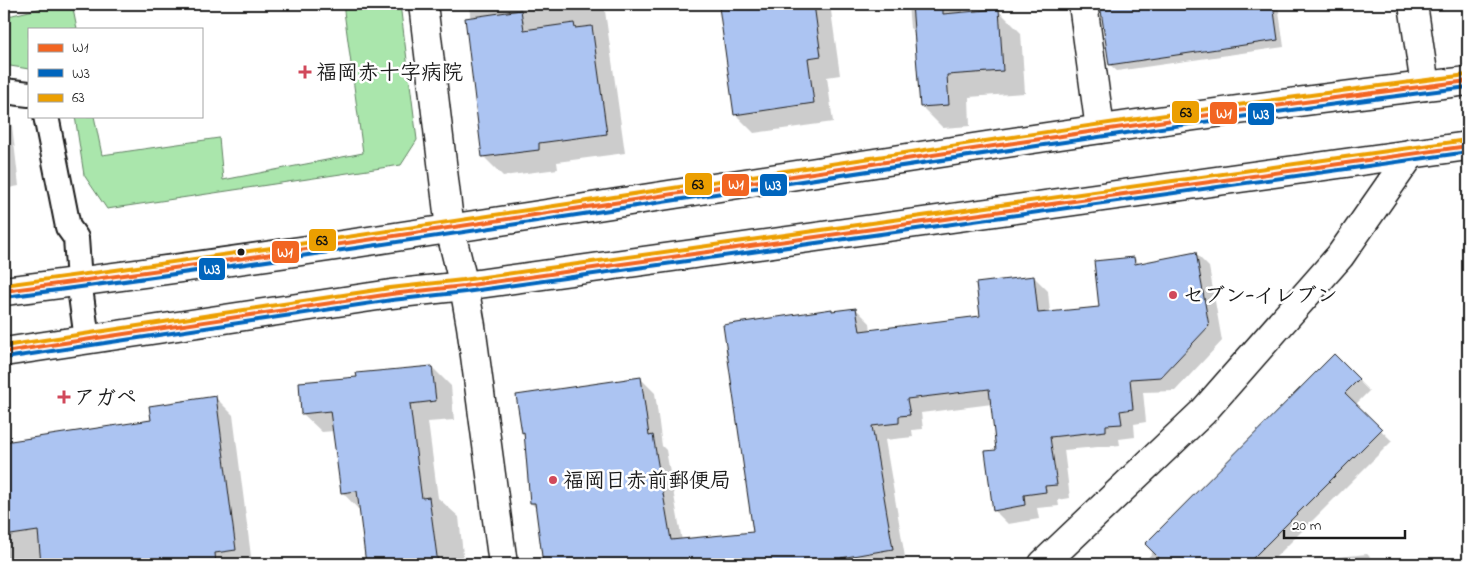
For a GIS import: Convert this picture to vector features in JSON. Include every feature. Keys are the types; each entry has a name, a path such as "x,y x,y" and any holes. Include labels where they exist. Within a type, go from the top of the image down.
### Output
{"main road":[{"path":"422,4 450,229 464,286 503,564"},
{"path":"1083,4 1100,129"},
{"path":"1414,4 1425,86"},
{"path":"4,290 450,229 1100,129 1468,82"},
{"path":"4,352 391,294 464,286 1468,146"},
{"path":"1043,564 1203,412 1340,256 1412,153"}],"lane":[{"path":"4,91 28,94"},
{"path":"46,118 68,227 76,238 79,281 87,339"}],"green space":[{"path":"59,4 72,4 77,28 28,28 28,69 4,65 4,17"},
{"path":"343,4 400,4 417,140 401,165 107,209 84,175 75,118 94,118 102,155 219,138 223,180 363,153"}],"building":[{"path":"741,4 814,4 821,56 808,58 814,103 734,115 719,7"},
{"path":"912,4 943,4 943,14 999,9 1003,71 947,75 949,105 920,107"},
{"path":"1100,4 1273,4 1278,40 1109,65"},
{"path":"521,10 524,30 574,23 575,28 592,26 607,134 539,143 539,150 482,157 465,18"},
{"path":"1196,252 1209,326 1161,377 1130,379 1133,409 1120,411 1122,424 1106,425 1106,431 1050,437 1057,485 1045,486 1046,492 1024,495 1025,505 993,511 985,451 996,450 989,389 907,399 910,415 899,416 899,423 872,426 893,549 841,558 842,564 543,564 535,503 530,503 524,432 522,433 516,395 641,377 649,436 653,435 671,540 753,532 723,325 832,309 832,311 856,308 860,331 980,316 976,283 1034,276 1038,313 1099,307 1094,261 1134,257 1135,264"},
{"path":"1334,354 1359,379 1345,393 1382,429 1247,564 1165,564 1145,544"},
{"path":"432,366 436,401 410,404 422,498 429,497 438,564 366,564 357,491 341,493 330,411 301,414 299,382 357,377 356,373"},
{"path":"216,396 236,550 215,553 216,564 41,564 38,531 4,536 4,442 151,420 149,406"}],"transit line":[{"name":"63","path":"4,285 370,234 1101,124 1467,75"},
{"name":"W1","path":"4,291 370,240 1102,130 1468,81"},
{"name":"W3","path":"5,297 371,246 919,163 1468,87"},
{"name":"63","path":"4,346 390,288 463,280 1467,140"},
{"name":"W1","path":"4,352 391,294 464,286 1468,146"},
{"name":"W3","path":"5,358 392,300 465,292 1468,152"}],"place":[{"name":"福岡赤十字病院","path":"305,72"},
{"name":"セブン-イレブン","path":"1173,295"},
{"name":"アガペ","path":"64,397"},
{"name":"福岡日赤前郵便局","path":"553,480"}]}
